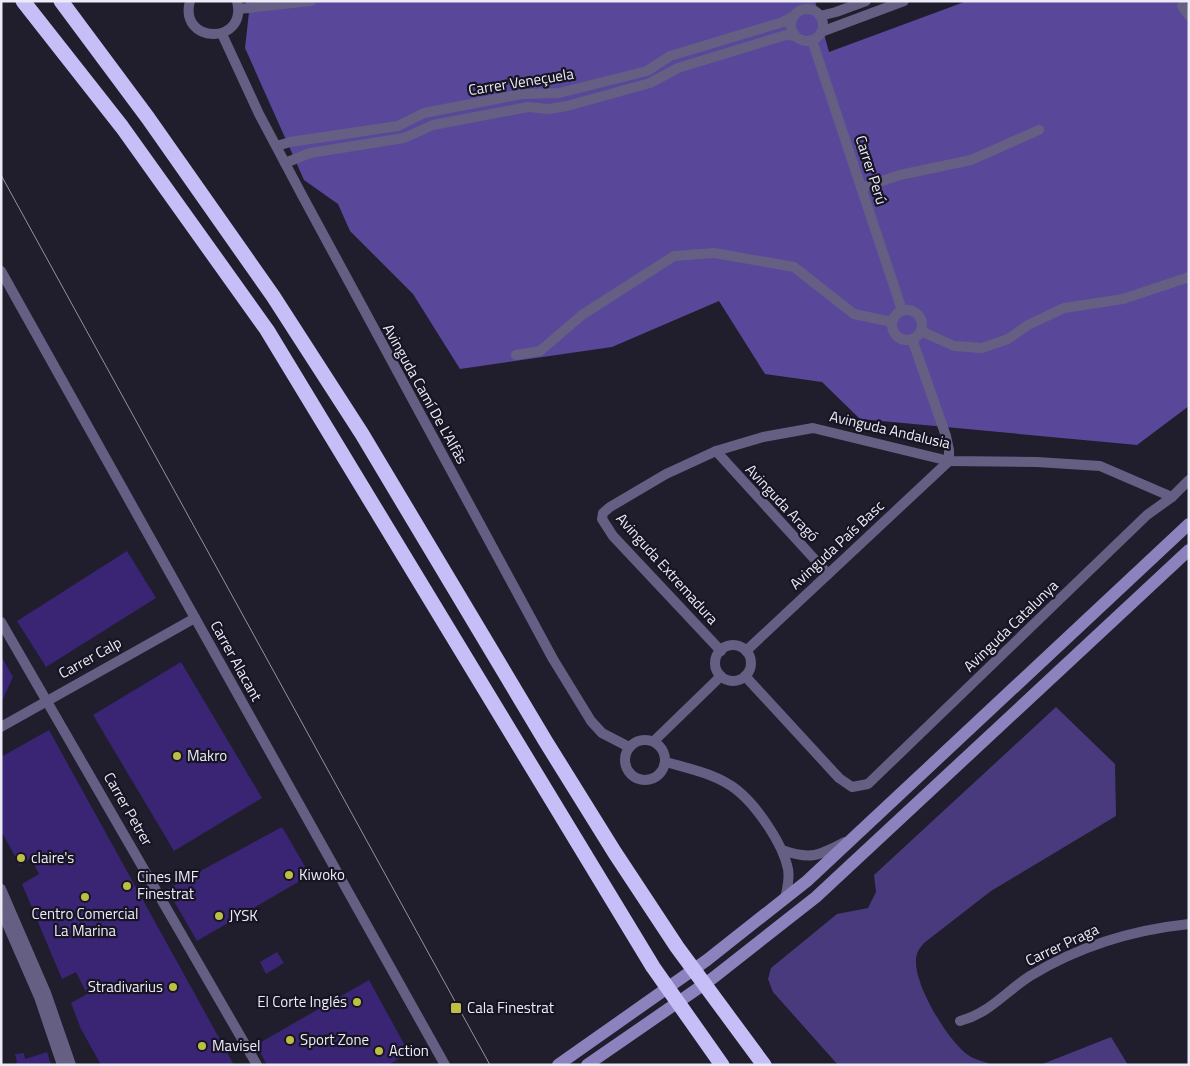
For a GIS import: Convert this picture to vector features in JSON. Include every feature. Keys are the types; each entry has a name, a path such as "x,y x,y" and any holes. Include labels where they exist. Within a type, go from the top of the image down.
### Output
{"highway":[{"path":"23,1 122,128 267,330 653,967 689,1018 717,1065"},
{"path":"61,1 148,118 273,296 377,460 551,750 677,947 764,1065"},
{"path":"705,1044 722,1065"}],"main road":[{"path":"558,1065 700,966 785,899 859,834 1189,524"},
{"path":"587,1065 713,978 816,897 1189,550"}],"street":[{"path":"190,1 188,11 194,26 207,34 222,34 234,24 238,5 311,1"},
{"path":"820,16 866,1"},
{"path":"821,32 822,21 820,16 812,10 798,9 790,26 794,36 803,41 812,40 821,32 904,1"},
{"path":"1182,6 1189,16"},
{"name":"Carrer Veneçuela","path":"277,146 290,142 398,126 424,113 522,94 560,93 647,71 670,56 783,22 798,9"},
{"name":"Avinguda Camí De L'Alfàs","path":"222,34 277,146 380,343 575,698 602,734 628,747"},
{"name":"Carrer Veneçuela","path":"286,163 310,153 404,138 433,125 528,107 552,108 567,106 655,82 678,68 786,36 794,36"},
{"name":"Carrer Perú","path":"812,40 902,310"},
{"path":"861,188 900,176 971,160 1039,130"},
{"path":"516,355 540,352 582,315 674,256 714,253 794,267 854,314 892,322"},
{"name":"Carrer Alacant","path":"1,271 445,1065"},
{"path":"921,331 954,346 982,348 1008,339 1028,325 1064,308 1132,297 1189,277"},
{"path":"908,309 918,313 922,322 921,331 912,339 898,338 892,330 892,322 895,315 902,310 908,309"},
{"path":"912,339 946,436 950,450 948,461"},
{"name":"Avinguda Andalusia","path":"610,507 666,474 716,451 763,437 813,428 948,461 1100,466 1172,497"},
{"name":"Avinguda Aragó","path":"716,451 828,574"},
{"name":"Avinguda País Basc","path":"746,651 948,461"},
{"name":"Avinguda Catalunya","path":"745,676 839,778 852,787 868,784 1147,515 1172,497 1189,480"},
{"name":"Avinguda Extremadura","path":"610,507 603,513 602,520 609,531 721,650"},
{"name":"Carrer Calp","path":"1,726 195,618"},
{"name":"Carrer Petrer","path":"1,622 48,699 257,1065"},
{"path":"732,645 746,651 751,663 745,676 732,681 717,672 716,660 721,650 732,645"},
{"path":"654,741 721,676"},
{"path":"640,740 654,741 663,749 666,762 660,774 654,778 641,780 629,773 626,767 624,760 628,747 640,740"},
{"path":"666,762 707,774 737,790 761,816 782,850 788,870 788,885 785,899"},
{"path":"782,850 796,855 813,857 859,834"},
{"path":"1,889 40,977 71,1065"},
{"path":"1,910 39,996 62,1065"},
{"name":"Carrer Praga","path":"960,1021 981,1014 1028,978 1079,950 1123,936 1189,924"}],"shaded area":[{"path":"245,1 815,1 829,52 967,1 1189,1 1189,406 1137,445 860,419 822,382 765,374 719,301 612,347 460,369 413,294 350,231 338,204 304,180 245,48 249,12"},
{"path":"1056,707 1115,764 1116,816 991,891 924,943 919,949 916,961 917,972 927,998 942,1026 951,1038 968,1055 994,1065 838,1065 773,992 768,979 771,968 837,914 868,908 876,892 874,875"},
{"path":"1111,1037 1128,1065 1040,1065"}],"building":[{"path":"127,551 156,598 46,667 17,621"},
{"path":"1,656 13,677 1,703"},
{"name":"Makro","path":"181,662 262,798 174,851 93,715"},
{"name":"Centro Comercial La Marina","path":"49,730 234,1065 101,1065 81,1029 71,1003 87,994 76,972 62,979 22,884 39,874 31,858 20,865 1,831 1,757"},
{"path":"282,827 310,875 197,941 167,889"},
{"path":"277,952 284,963 266,974 260,962"},
{"path":"369,980 409,1053 388,1065 267,1065 256,1045"},
{"path":"47,1052 51,1065 14,1065 17,1062 15,1054 24,1053 25,1059"}],"tram line":[{"path":"1,175 490,1065"}],"place":[{"name":"Makro","path":"177,756"},
{"name":"claire's","path":"21,858"},
{"name":"Kiwoko","path":"289,875"},
{"name":"Cines IMF Finestrat","path":"127,886"},
{"name":"Centro Comercial La Marina","path":"85,897"},
{"name":"JYSK","path":"219,916"},
{"name":"Stradivarius","path":"173,987"},
{"name":"El Corte Inglés","path":"357,1002"},
{"name":"Cala Finestrat","path":"456,1008"},
{"name":"Sport Zone","path":"290,1040"},
{"name":"Mavisel","path":"202,1046"},
{"name":"Action","path":"379,1051"}]}
